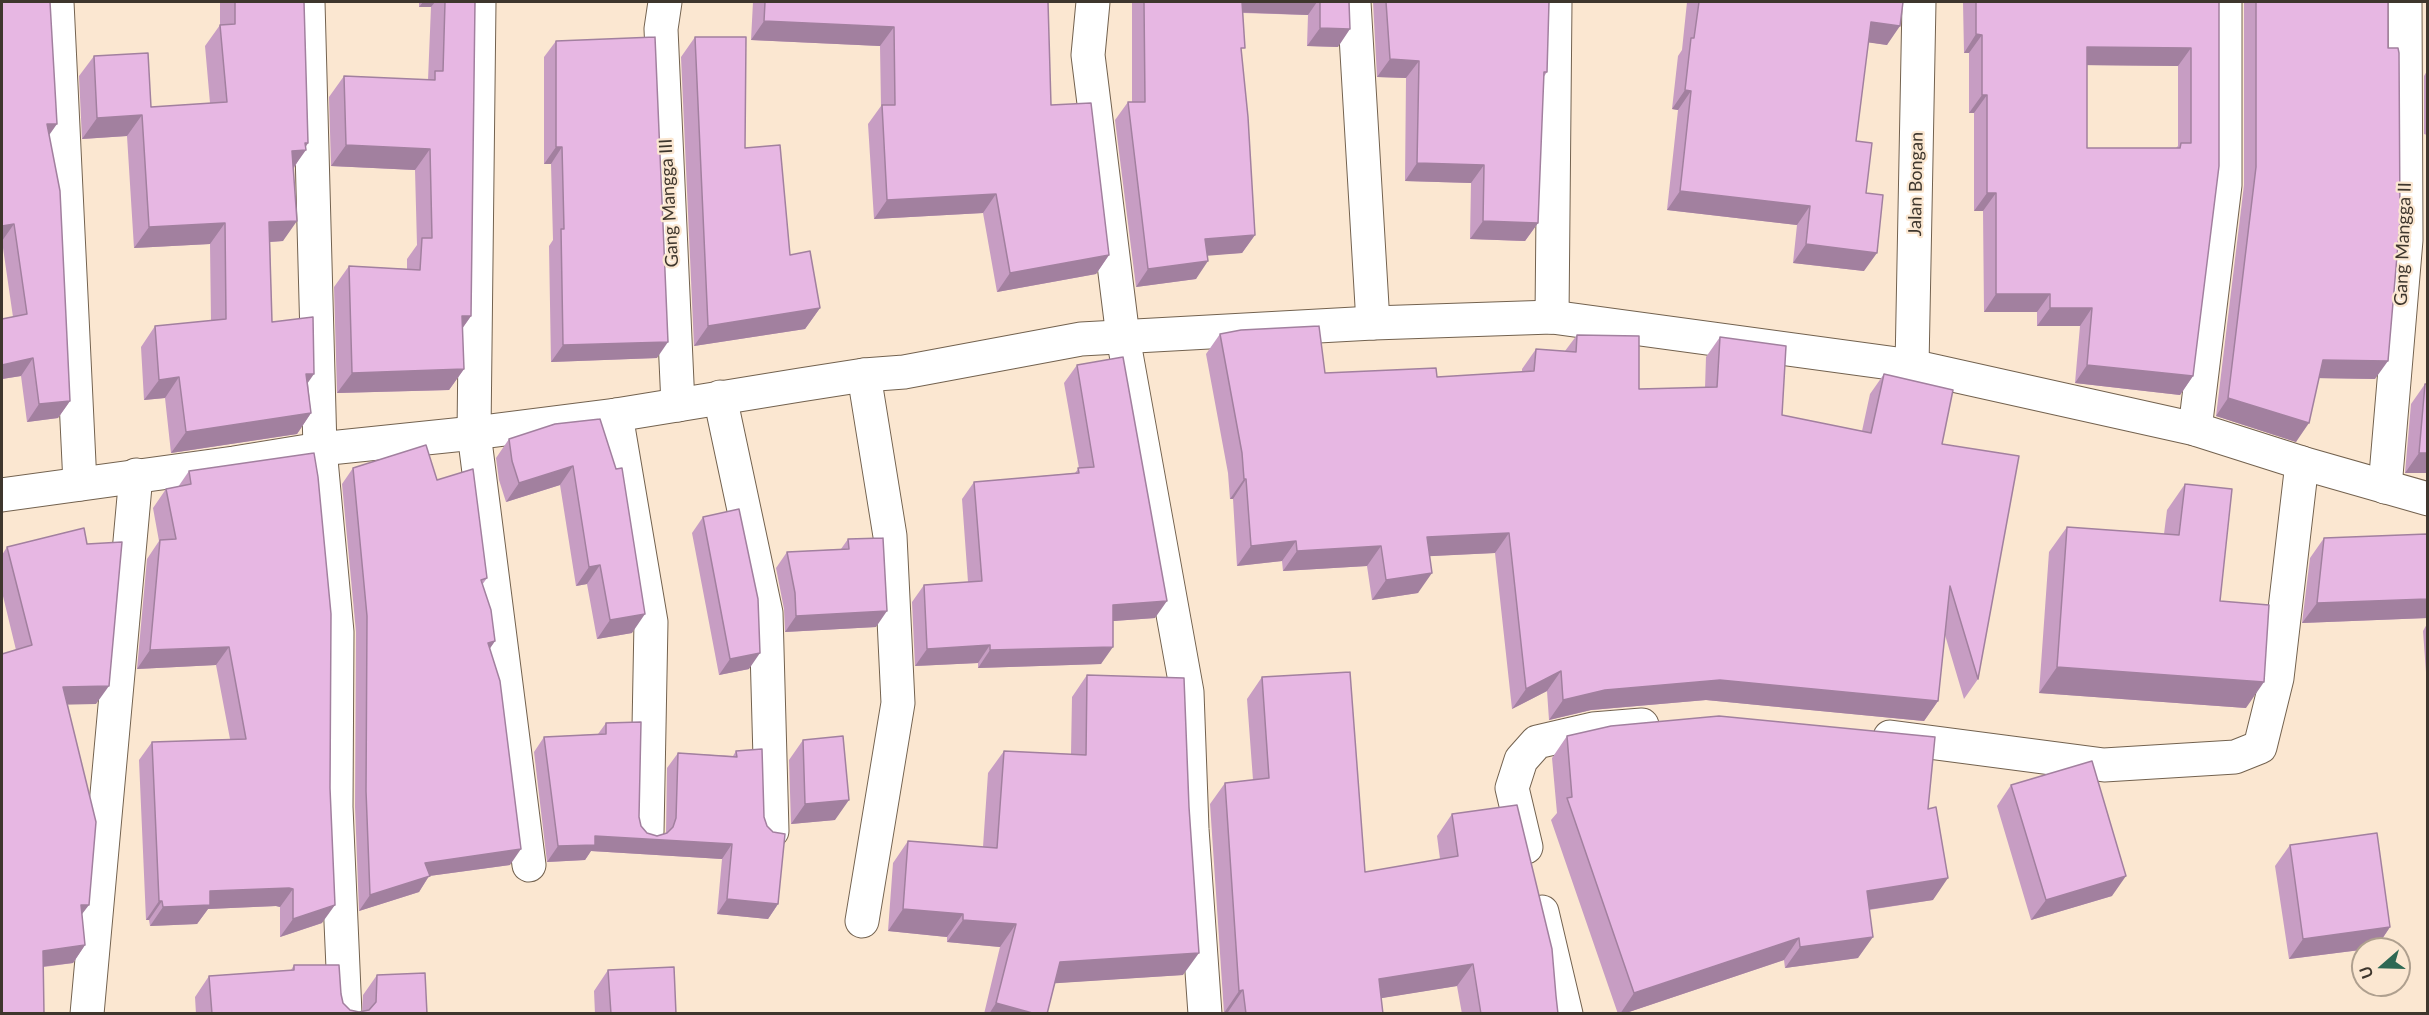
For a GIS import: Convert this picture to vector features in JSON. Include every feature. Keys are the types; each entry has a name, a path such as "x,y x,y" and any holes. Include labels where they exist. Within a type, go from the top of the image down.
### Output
{"street":[{"path":"57,2 80,484"},
{"path":"308,2 320,449 337,632 336,807 345,1014"},
{"path":"479,2 474,433 529,865"},
{"name":"Gang Mangga III","path":"664,2 661,29 678,405"},
{"path":"1093,2 1088,55 1123,337 1187,692 1192,829 1205,1014"},
{"path":"1354,2 1373,323"},
{"path":"1552,317 1555,2"},
{"name":"Jalan Bongan","path":"1912,366 1919,2"},
{"path":"2195,429 2225,185 2225,2"},
{"name":"Gang Mangga II","path":"2385,487 2406,240 2405,2"},
{"path":"2,495 320,449 616,415 864,375 904,372 1081,339 1373,323 1552,317 1912,366 2195,429 2427,499"},
{"path":"861,921 898,703 890,536 864,375"},
{"path":"720,397 766,613 772,831"},
{"path":"616,415 651,622 647,832"},
{"path":"1863,734 1932,741 2104,765 2235,757 2260,747 2277,678 2302,463"},
{"path":"87,1014 136,475"},
{"path":"1566,1014 1512,788 1521,760 1537,742 1593,729 1670,722"}],"building":[{"path":"2,2 50,2 57,124 47,124 60,191 70,401 39,404 33,358 2,365 2,319 27,314 14,224 2,226"},
{"path":"235,2 304,2 308,143 305,143 306,150 292,151 297,221 269,222 272,322 313,317 314,374 306,374 311,413 186,432 179,377 159,380 155,326 226,319 225,223 149,227 142,115 97,118 94,56 148,53 151,107 227,102 220,25 235,24"},
{"path":"445,2 475,2 471,316 462,316 464,369 352,373 349,266 420,270 422,238 432,238 430,149 346,145 344,76 435,80 435,71 443,71"},
{"path":"765,2 1048,2 1051,105 1091,103 1109,255 1010,273 996,194 887,200 882,105 895,105 894,27 764,21"},
{"path":"1144,2 1242,2 1245,48 1241,48 1248,117 1255,235 1205,239 1208,261 1148,269 1128,102 1145,102"},
{"path":"1320,2 1349,2 1350,29 1320,28"},
{"path":"1386,2 1549,2 1538,223 1483,221 1484,165 1417,163 1419,61 1390,59"},
{"path":"1699,2 1903,2 1900,26 1871,22 1856,141 1872,143 1866,193 1883,195 1877,253 1806,244 1810,206 1680,191 1691,91 1685,90 1691,38 1694,38"},
{"path":"1976,2 2219,2 2219,166 2193,376 2087,365 2092,308 2050,308 2050,294 1996,294 1996,193 1987,193 1987,95 1982,95 1982,35 1976,34","holes":["2087,47 2191,48 2191,143 2181,143 2180,148 2087,148"]},
{"path":"2256,2 2388,2 2388,48 2398,48 2399,53 2400,221 2388,361 2323,360 2309,423 2228,398 2256,167"},
{"path":"655,37 668,342 563,345 561,229 564,229 562,147 556,147 556,41"},
{"path":"695,37 746,37 745,148 780,145 790,255 810,251 820,308 708,326"},
{"path":"1319,326 1325,373 1436,368 1437,377 1534,371 1536,349 1576,352 1577,335 1639,336 1639,389 1717,387 1720,337 1786,346 1782,415 1871,433 1884,374 1953,390 1942,444 2019,456 1978,679 1950,586 1938,701 1720,680 1605,690 1563,700 1561,671 1526,689 1509,533 1427,537 1432,573 1386,580 1381,546 1297,551 1296,541 1251,546 1246,479 1244,479 1242,453 1220,334 1241,330"},
{"path":"1123,357 1167,601 1113,605 1113,647 990,650 990,645 927,649 924,585 982,581 974,482 1079,473 1078,468 1094,467 1077,365"},
{"path":"2425,384 2427,384 2427,453 2419,453"},
{"path":"600,419 616,469 622,468 645,614 610,620 600,565 589,567 573,466 519,483 512,461 509,439 555,424"},
{"path":"426,445 437,480 473,469 487,578 481,580 491,610 495,641 488,643 500,681 521,849 425,863 430,876 370,895 366,791 367,616 353,468"},
{"path":"314,453 331,614 330,788 335,905 293,919 293,889 289,888 210,891 210,905 163,907 162,901 159,901 152,742 246,739 229,647 150,650 160,540 176,539 166,489 191,484 189,471"},
{"path":"2185,484 2232,489 2220,601 2269,605 2264,682 2057,667 2067,527 2179,535"},
{"path":"739,509 758,599 760,653 730,659 703,517"},
{"path":"84,528 87,544 122,542 109,686 63,687 96,822 89,905 81,905 85,945 43,951 44,1014 2,1014 2,654 32,645 7,547"},
{"path":"2427,534 2427,599 2317,603 2324,538"},
{"path":"883,538 887,611 796,616 795,593 787,552 849,549 848,539"},
{"path":"1350,672 1365,872 1458,856 1452,814 1517,805 1552,949 1558,1014 1481,1014 1473,964 1379,979 1383,1014 1246,1014 1243,990 1239,991 1225,783 1269,778 1262,677"},
{"path":"1087,675 1184,678 1189,807 1199,953 1060,962 1047,1014 1036,1014 996,1003 1016,924 963,920 963,914 903,909 908,841 997,848 1004,751 1086,755"},
{"path":"1719,716 1935,737 1928,809 1936,807 1948,878 1867,891 1873,937 1800,947 1799,938 1634,993 1567,798 1572,797 1567,736 1611,726"},
{"path":"641,722 639,817 641,826 647,833 657,836 667,833 673,827 676,818 678,753 737,757 736,751 762,749 764,817 767,826 773,832 785,834 778,904 727,899 732,844 595,836 595,845 558,846 544,737 606,734 606,723"},
{"path":"843,736 849,800 805,804 803,740"},
{"path":"2092,761 2126,876 2046,900 2011,785"},
{"path":"2377,833 2390,927 2303,939 2290,845"},
{"path":"294,965 339,965 343,1003 350,1010 359,1012 369,1010 376,1002 377,975 425,973 427,1014 212,1014 209,976 294,970"},
{"path":"674,967 676,1014 611,1014 608,970"}]}
